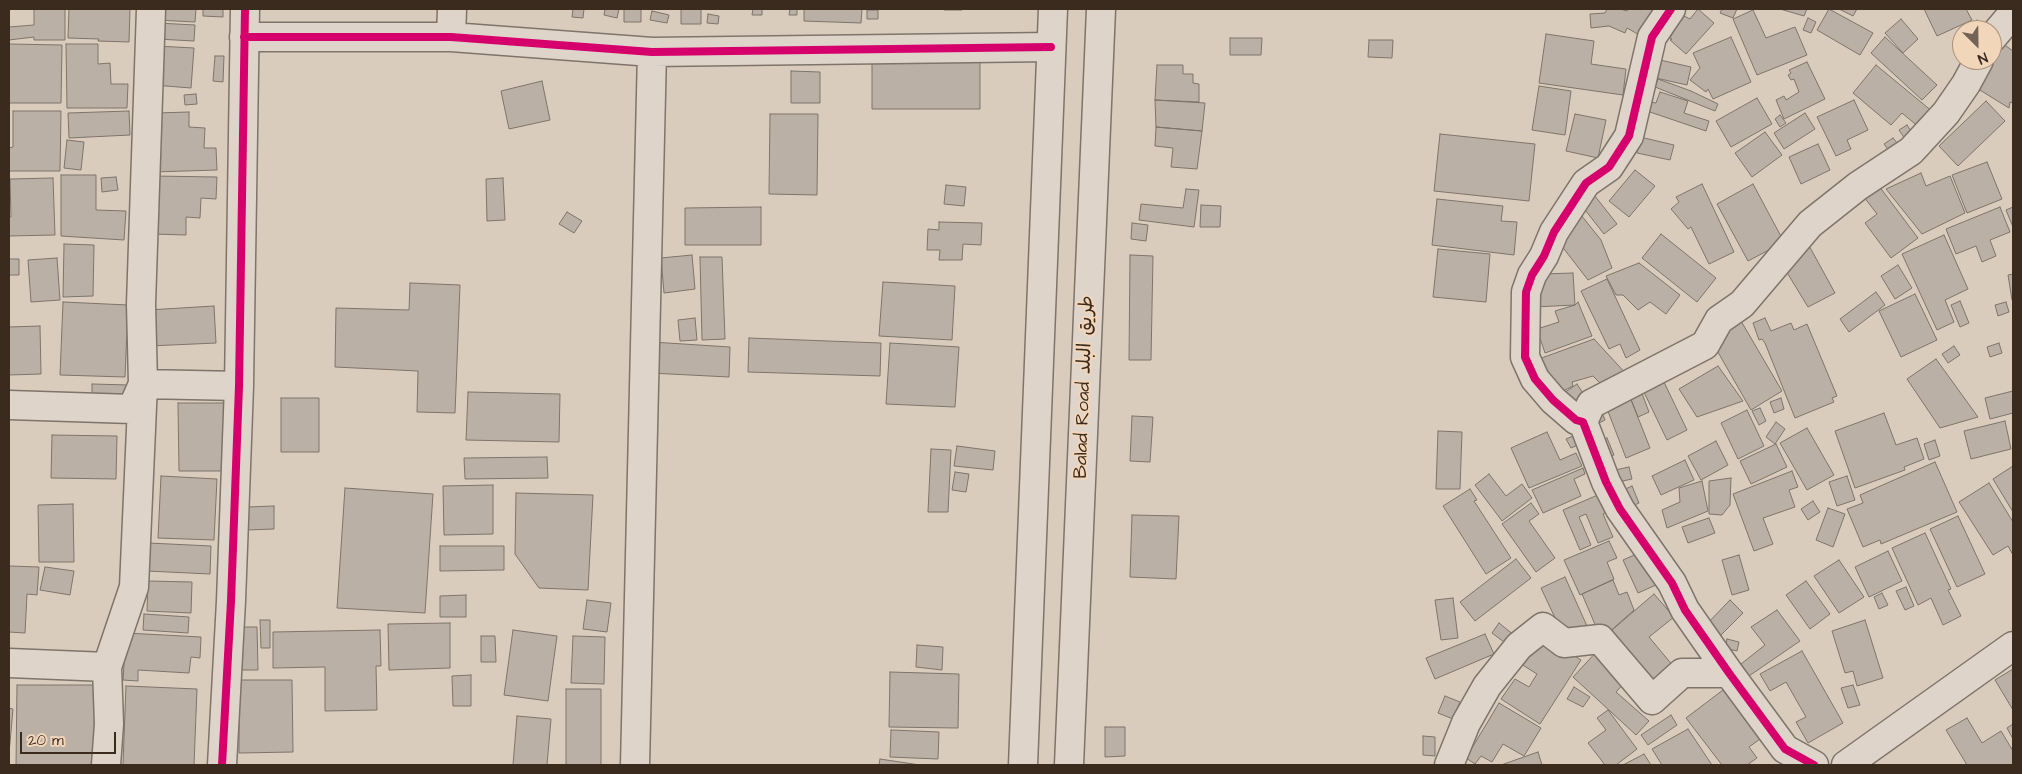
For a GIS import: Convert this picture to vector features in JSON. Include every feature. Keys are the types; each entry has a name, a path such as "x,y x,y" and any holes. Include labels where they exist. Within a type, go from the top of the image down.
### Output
{"main road":[{"path":"106,765 109,724 107,668 134,587 143,384 141,304 150,9"},
{"path":"222,765 232,601 239,386 245,9"},
{"path":"450,37 452,9"},
{"path":"1023,765 1053,9"},
{"name":"Balad Road طريق البلد","path":"1068,765 1101,9"},
{"path":"1583,422 1576,420 1553,400 1535,379 1525,357 1526,292 1554,232 1568,210 1586,184 1609,167 1629,136 1652,37 1671,9"},
{"path":"2002,26 2013,13"},
{"path":"244,37 450,37 652,52 1051,47"},
{"path":"635,765 652,52"},
{"path":"1814,765 1785,749 1685,610 1672,582 1620,510 1606,482 1583,422 1591,404 1705,345 1720,320 1742,304 1810,224 1858,186 1911,151 1946,113 1974,70"},
{"path":"143,384 239,386"},
{"path":"9,405 132,409 143,384"},
{"path":"1449,765 1466,723 1488,686 1519,646 1543,627 1564,643 1600,638 1652,700 1682,672 1729,673"},
{"path":"1846,765 2013,646"},
{"path":"9,663 107,668"}],"building":[{"path":"34,9 65,9 65,40 34,40 34,37 9,40 9,27 34,25"},
{"path":"69,9 130,9 129,42 68,38"},
{"path":"156,9 196,9 195,22 156,20"},
{"path":"203,9 223,9 223,17 203,16"},
{"path":"573,9 584,9 583,18 572,17"},
{"path":"605,9 619,9 617,18 604,15"},
{"path":"624,9 641,9 641,22 624,22"},
{"path":"681,9 701,9 701,24 681,24"},
{"path":"753,9 762,9 762,15 752,15"},
{"path":"790,9 797,9 797,15 789,15"},
{"path":"804,9 862,9 861,23 804,21"},
{"path":"962,9 962,10 944,10"},
{"path":"1607,9 1627,11 1628,9 1660,9 1643,37 1627,28 1625,33 1609,26 1591,28 1590,14 1605,13"},
{"path":"1698,9 1714,23 1686,54 1670,38 1682,15 1690,19"},
{"path":"1722,9 1737,9 1733,18 1720,13"},
{"path":"1780,9 1807,9 1804,16"},
{"path":"1829,9 1873,33 1860,55 1817,30"},
{"path":"1839,9 1857,9 1853,16"},
{"path":"1924,9 1966,9 1972,20 1952,20 1952,29 1937,36"},
{"path":"867,10 878,10 878,19 867,19"},
{"path":"1753,10 1766,38 1795,27 1807,55 1757,75 1733,19"},
{"path":"652,11 669,15 667,23 650,20"},
{"path":"708,14 719,16 718,24 707,23"},
{"path":"1808,18 1816,22 1811,33 1803,30"},
{"path":"1901,19 1918,39 1903,53 1885,33"},
{"path":"157,23 195,25 194,41 157,39"},
{"path":"1546,34 1594,41 1591,64 1626,69 1623,95 1539,83"},
{"path":"1731,37 1751,82 1713,99 1708,89 1706,92 1690,80 1700,68 1693,53"},
{"path":"1885,37 1937,85 1922,100 1871,53"},
{"path":"1230,38 1262,38 1261,55 1230,55"},
{"path":"1369,40 1393,40 1392,58 1368,57"},
{"path":"2002,43 2013,51 2013,103 2010,102 2009,108 1975,87 1986,70 2002,70"},
{"path":"9,44 62,45 61,103 9,103"},
{"path":"66,44 98,44 98,64 110,63 111,84 128,84 127,108 67,108"},
{"path":"156,46 194,48 191,88 153,85"},
{"path":"215,56 224,56 223,82 213,81"},
{"path":"1660,60 1691,67 1687,85 1656,78"},
{"path":"872,62 980,62 980,109 872,109"},
{"path":"1807,62 1825,99 1784,119 1776,100 1784,96 1786,100 1799,92 1794,79 1791,80 1788,75 1791,73 1789,70"},
{"path":"1157,65 1183,65 1183,74 1193,74 1193,83 1199,84 1199,102 1155,100"},
{"path":"1876,65 1933,112 1920,128 1902,113 1891,125 1853,93"},
{"path":"791,71 820,72 820,103 791,103"},
{"path":"1658,79 1691,91 1718,104 1715,111 1655,87"},
{"path":"542,81 550,120 509,129 501,91"},
{"path":"1539,86 1571,91 1565,135 1532,130"},
{"path":"1660,92 1688,101 1684,113 1709,121 1706,131 1647,111 1651,102 1656,103"},
{"path":"196,94 197,104 185,105 184,95"},
{"path":"1757,98 1772,124 1731,147 1716,121"},
{"path":"1155,100 1205,103 1202,131 1156,127"},
{"path":"1854,100 1868,130 1847,140 1851,149 1836,156 1817,117"},
{"path":"1986,101 2005,121 1958,166 1939,146"},
{"path":"13,111 61,111 60,171 9,171 9,148 13,147"},
{"path":"129,111 130,135 69,138 68,113"},
{"path":"189,112 189,127 205,128 204,148 216,148 217,170 153,172 156,113"},
{"path":"1805,113 1815,129 1784,149 1774,133"},
{"path":"770,114 818,114 817,195 769,194"},
{"path":"1575,114 1606,120 1598,158 1566,151"},
{"path":"1780,115 1786,123 1780,127 1775,119"},
{"path":"1907,125 1913,134 1905,139 1899,130"},
{"path":"1156,127 1202,131 1197,169 1171,167 1173,148 1155,146"},
{"path":"1765,132 1782,155 1752,177 1735,153"},
{"path":"1440,134 1535,144 1529,201 1434,191"},
{"path":"1640,137 1674,145 1670,160 1637,153"},
{"path":"1893,138 1902,149 1893,156 1884,144"},
{"path":"67,140 84,142 81,170 64,168"},
{"path":"1818,144 1830,170 1801,184 1789,157"},
{"path":"1987,162 2002,199 1967,213 1952,175"},
{"path":"1635,170 1655,186 1629,217 1609,201"},
{"path":"1921,173 1926,186 1950,176 1965,213 1922,234 1886,189"},
{"path":"61,175 96,175 96,210 126,211 124,240 61,236"},
{"path":"153,176 217,177 216,199 201,198 200,218 186,217 186,235 152,234"},
{"path":"116,177 118,190 102,192 101,178"},
{"path":"53,178 55,235 9,236 9,217 11,217 10,179"},
{"path":"503,178 505,220 487,221 486,179"},
{"path":"1702,184 1734,252 1709,264 1691,227 1688,229 1671,209 1679,202 1676,197"},
{"path":"1753,184 1784,242 1748,261 1717,204"},
{"path":"946,185 966,187 964,206 944,204"},
{"path":"1879,186 1918,238 1891,258 1865,223 1877,214 1864,197"},
{"path":"1186,189 1199,190 1194,227 1139,220 1141,204 1183,208"},
{"path":"1591,191 1617,224 1604,234 1578,201"},
{"path":"1437,199 1503,206 1501,221 1517,222 1514,255 1432,245"},
{"path":"1201,205 1221,206 1220,227 1200,227"},
{"path":"761,207 761,245 685,245 685,208"},
{"path":"2000,207 2010,232 1990,240 1996,256 1982,262 1976,246 1956,254 1946,229"},
{"path":"2013,207 2013,227 2006,210"},
{"path":"1577,210 1601,240 1612,268 1588,280 1554,236"},
{"path":"567,212 582,221 574,233 559,224"},
{"path":"939,222 982,223 981,245 963,244 962,260 939,260 940,250 927,250 928,229 939,230"},
{"path":"1132,223 1148,225 1146,241 1131,239"},
{"path":"1661,234 1716,278 1697,302 1642,258"},
{"path":"1944,235 1968,289 1945,300 1954,322 1937,330 1902,254"},
{"path":"1807,242 1835,293 1808,307 1783,266"},
{"path":"64,244 94,245 93,296 63,297"},
{"path":"1438,249 1490,254 1486,302 1433,297"},
{"path":"692,255 695,289 664,293 661,258"},
{"path":"1130,255 1153,256 1151,360 1129,360"},
{"path":"700,257 722,257 725,339 702,340"},
{"path":"57,258 60,300 31,302 28,260"},
{"path":"9,259 19,259 19,275 9,275"},
{"path":"1639,263 1680,295 1666,314 1650,302 1638,310 1623,295 1616,295 1606,276"},
{"path":"1898,265 1912,288 1895,299 1881,276"},
{"path":"1573,273 1575,305 1534,307 1532,285 1544,285 1543,274"},
{"path":"2013,274 2013,300 2012,300 2008,275"},
{"path":"1607,279 1640,350 1626,358 1620,344 1609,349 1581,291"},
{"path":"883,282 955,286 952,340 879,336"},
{"path":"410,283 460,285 455,413 417,412 418,371 335,367 336,308 409,310"},
{"path":"1876,292 1885,305 1849,332 1840,319"},
{"path":"1915,294 1937,340 1901,357 1879,311"},
{"path":"1960,301 1969,323 1960,327 1951,305"},
{"path":"63,302 128,305 125,377 60,375"},
{"path":"1578,302 1592,336 1545,353 1537,329 1559,322 1555,311 1575,305"},
{"path":"2006,302 2009,312 1998,316 1995,305"},
{"path":"214,306 216,343 149,346 148,310"},
{"path":"695,318 697,340 680,341 678,320"},
{"path":"1765,318 1771,331 1791,323 1794,330 1807,324 1837,396 1832,398 1834,402 1795,418 1765,343 1762,339 1759,340 1753,323"},
{"path":"1741,321 1782,391 1751,410 1711,340"},
{"path":"40,326 41,374 9,375 9,327"},
{"path":"749,338 881,343 880,376 748,372"},
{"path":"1594,339 1628,376 1606,389 1593,376 1572,382 1573,386 1555,395 1536,360"},
{"path":"652,342 730,347 729,377 650,373"},
{"path":"890,343 959,347 955,407 886,404"},
{"path":"1999,343 2002,353 1990,357 1987,347"},
{"path":"1954,346 1960,355 1948,363 1942,354"},
{"path":"1936,359 1978,417 1940,428 1907,379"},
{"path":"1718,366 1743,401 1697,417 1679,389"},
{"path":"1662,378 1687,430 1667,440 1642,388"},
{"path":"92,384 129,385 128,404 92,402"},
{"path":"1577,384 1588,401 1571,412 1561,395"},
{"path":"1640,388 1649,412 1638,417 1628,392"},
{"path":"2013,391 2013,413 1990,419 1985,398"},
{"path":"468,392 560,394 559,442 466,440"},
{"path":"1628,392 1650,448 1626,458 1604,401"},
{"path":"281,398 319,398 319,452 281,452"},
{"path":"1781,398 1784,409 1774,413 1770,402"},
{"path":"178,403 227,403 227,471 179,471"},
{"path":"1760,408 1766,421 1759,425 1752,411"},
{"path":"1601,410 1605,420 1591,427"},
{"path":"1747,410 1764,446 1738,459 1721,423"},
{"path":"1884,413 1896,445 1917,438 1924,459 1904,467 1905,470 1855,488 1835,431"},
{"path":"1132,416 1153,417 1150,462 1130,461"},
{"path":"2005,421 2011,449 1971,459 1964,431"},
{"path":"1776,422 1785,429 1775,444 1766,437"},
{"path":"1807,428 1834,475 1807,490 1780,443"},
{"path":"1438,431 1462,432 1460,489 1436,489"},
{"path":"1547,432 1560,460 1576,453 1582,466 1529,488 1511,448"},
{"path":"1583,432 1587,441 1571,448 1566,439"},
{"path":"52,435 117,436 116,479 51,478"},
{"path":"1607,438 1614,455 1604,460 1596,442"},
{"path":"1935,440 1940,456 1929,460 1924,444"},
{"path":"1716,441 1728,465 1701,480 1688,456"},
{"path":"1776,444 1787,467 1751,484 1740,461"},
{"path":"957,446 995,451 993,470 954,466"},
{"path":"931,449 951,450 948,512 928,512"},
{"path":"547,457 548,478 465,479 464,458"},
{"path":"1685,460 1694,480 1661,495 1652,476"},
{"path":"1935,462 1957,512 1881,544 1880,540 1863,547 1847,509 1863,503 1860,495"},
{"path":"2013,466 2013,512 1993,479"},
{"path":"1629,467 1632,479 1614,483 1611,471"},
{"path":"1583,468 1585,474 1574,479 1581,496 1543,513 1532,490"},
{"path":"1792,471 1798,487 1789,490 1795,507 1763,518 1773,544 1754,551 1733,494"},
{"path":"955,472 969,474 966,492 952,490"},
{"path":"1489,474 1506,496 1522,484 1532,498 1502,521 1475,485"},
{"path":"161,476 217,479 214,540 158,538"},
{"path":"1847,476 1855,500 1837,506 1829,482"},
{"path":"1731,478 1730,505 1722,515 1709,514 1709,481"},
{"path":"1702,481 1708,511 1667,528 1662,510 1680,502 1679,488"},
{"path":"1989,483 2013,522 2013,555 2008,546 1993,555 1959,502"},
{"path":"493,485 493,534 444,535 443,486"},
{"path":"1632,486 1639,503 1626,509 1619,492"},
{"path":"345,488 433,494 425,613 337,608"},
{"path":"1470,489 1477,500 1474,501 1511,558 1486,574 1443,506"},
{"path":"1607,491 1614,509 1603,514 1613,537 1598,543 1586,514 1579,517 1591,545 1580,550 1563,510"},
{"path":"516,493 593,495 588,590 539,588 515,554"},
{"path":"1813,501 1820,512 1808,520 1801,509"},
{"path":"1531,503 1539,514 1529,521 1555,558 1536,572 1502,524"},
{"path":"73,504 74,562 39,562 38,505"},
{"path":"274,506 274,529 247,530 247,507"},
{"path":"1828,508 1845,514 1833,547 1816,540"},
{"path":"1132,515 1179,516 1176,579 1130,577"},
{"path":"1958,516 1985,574 1957,587 1930,529"},
{"path":"1709,518 1715,533 1688,543 1682,527"},
{"path":"1925,533 1951,589 1948,590 1961,616 1943,625 1931,598 1918,605 1892,548"},
{"path":"1609,541 1617,558 1607,562 1614,579 1580,595 1564,560"},
{"path":"148,543 211,546 210,574 147,571"},
{"path":"440,546 504,546 504,570 440,571"},
{"path":"1888,551 1902,581 1869,597 1855,567"},
{"path":"1641,552 1656,585 1638,593 1623,560"},
{"path":"1739,555 1749,590 1732,595 1722,560"},
{"path":"1516,559 1531,578 1475,621 1460,602"},
{"path":"1839,560 1864,597 1839,613 1814,576"},
{"path":"9,566 39,567 37,595 27,594 25,633 9,632"},
{"path":"45,567 74,571 70,595 40,590"},
{"path":"1565,577 1587,626 1564,637 1541,588"},
{"path":"1613,580 1619,595 1627,592 1634,610 1607,634 1600,636 1582,594"},
{"path":"148,581 192,582 191,613 147,611"},
{"path":"1806,581 1830,614 1810,629 1786,595"},
{"path":"1906,587 1914,606 1905,610 1896,591"},
{"path":"1882,593 1888,605 1879,609 1874,597"},
{"path":"1654,594 1674,617 1649,637 1674,667 1649,688 1605,636"},
{"path":"466,595 466,617 440,617 440,596"},
{"path":"1453,598 1458,638 1441,640 1435,600"},
{"path":"587,600 611,603 607,632 583,629"},
{"path":"1730,600 1743,613 1716,640 1703,628"},
{"path":"1777,610 1800,641 1749,676 1741,664 1765,645 1751,627"},
{"path":"144,614 189,617 188,633 143,630"},
{"path":"260,620 270,620 270,648 261,648"},
{"path":"1865,620 1883,678 1857,686 1853,671 1845,673 1832,631"},
{"path":"450,623 450,668 389,670 388,624"},
{"path":"1499,623 1515,636 1508,645 1492,633"},
{"path":"232,627 257,627 258,670 233,670"},
{"path":"380,630 381,666 376,666 377,710 325,711 325,667 273,668 273,632"},
{"path":"513,630 557,636 548,701 504,695"},
{"path":"126,633 201,637 200,658 191,657 189,673 138,670 138,681 123,680"},
{"path":"1540,633 1581,660 1540,724 1501,699 1515,679 1529,687 1537,674 1521,664"},
{"path":"1485,634 1494,654 1435,679 1426,658"},
{"path":"481,636 495,636 496,662 481,662"},
{"path":"573,636 605,637 604,684 571,683"},
{"path":"1727,639 1739,642 1737,651 1725,648"},
{"path":"917,645 943,647 942,670 916,667"},
{"path":"1601,647 1625,682 1616,692 1649,721 1636,735 1573,677"},
{"path":"1802,651 1843,723 1808,743 1796,722 1806,717 1786,682 1770,691 1760,674"},
{"path":"2013,669 2013,710 1995,680"},
{"path":"890,672 959,674 958,728 889,727"},
{"path":"471,675 471,706 453,706 452,676"},
{"path":"239,680 292,680 293,752 239,753"},
{"path":"17,685 99,685 98,765 16,765"},
{"path":"1853,685 1860,705 1848,708 1841,688"},
{"path":"126,686 197,689 194,765 123,765"},
{"path":"1574,687 1590,697 1583,707 1567,699"},
{"path":"566,689 601,689 601,765 566,765"},
{"path":"1723,690 1760,739 1749,747 1757,758 1747,765 1722,765 1686,718"},
{"path":"1445,696 1460,702 1453,719 1438,713"},
{"path":"1499,703 1541,728 1524,756 1503,744 1492,762 1481,756 1475,764 1466,758"},
{"path":"9,708 13,709 9,754"},
{"path":"1608,710 1637,749 1616,765 1605,765 1588,743 1606,730 1597,718"},
{"path":"1671,715 1677,725 1648,745 1641,735"},
{"path":"517,716 551,719 547,765 513,765"},
{"path":"1967,718 1982,743 2001,731 2013,751 2013,765 1967,765 1946,730"},
{"path":"2013,724 2013,739 2007,728"},
{"path":"1105,727 1125,727 1125,756 1105,757"},
{"path":"1688,729 1712,765 1662,765 1652,749"},
{"path":"891,730 939,732 938,759 890,757"},
{"path":"1423,736 1435,737 1435,756 1423,755"},
{"path":"1538,752 1542,765 1501,765"},
{"path":"1644,754 1651,765 1623,765"},
{"path":"880,759 920,765 879,765"}],"cycle path":[{"path":"222,765 231,601 239,386 245,9"},
{"path":"1671,9 1652,37 1629,136 1609,167 1586,183 1554,232 1544,256 1532,275 1526,292 1525,357 1535,379 1553,400 1576,420 1583,422 1606,482 1620,509 1672,583 1685,610 1729,673 1785,749 1814,765"},
{"path":"244,37 451,37 652,52 1051,47"}]}
